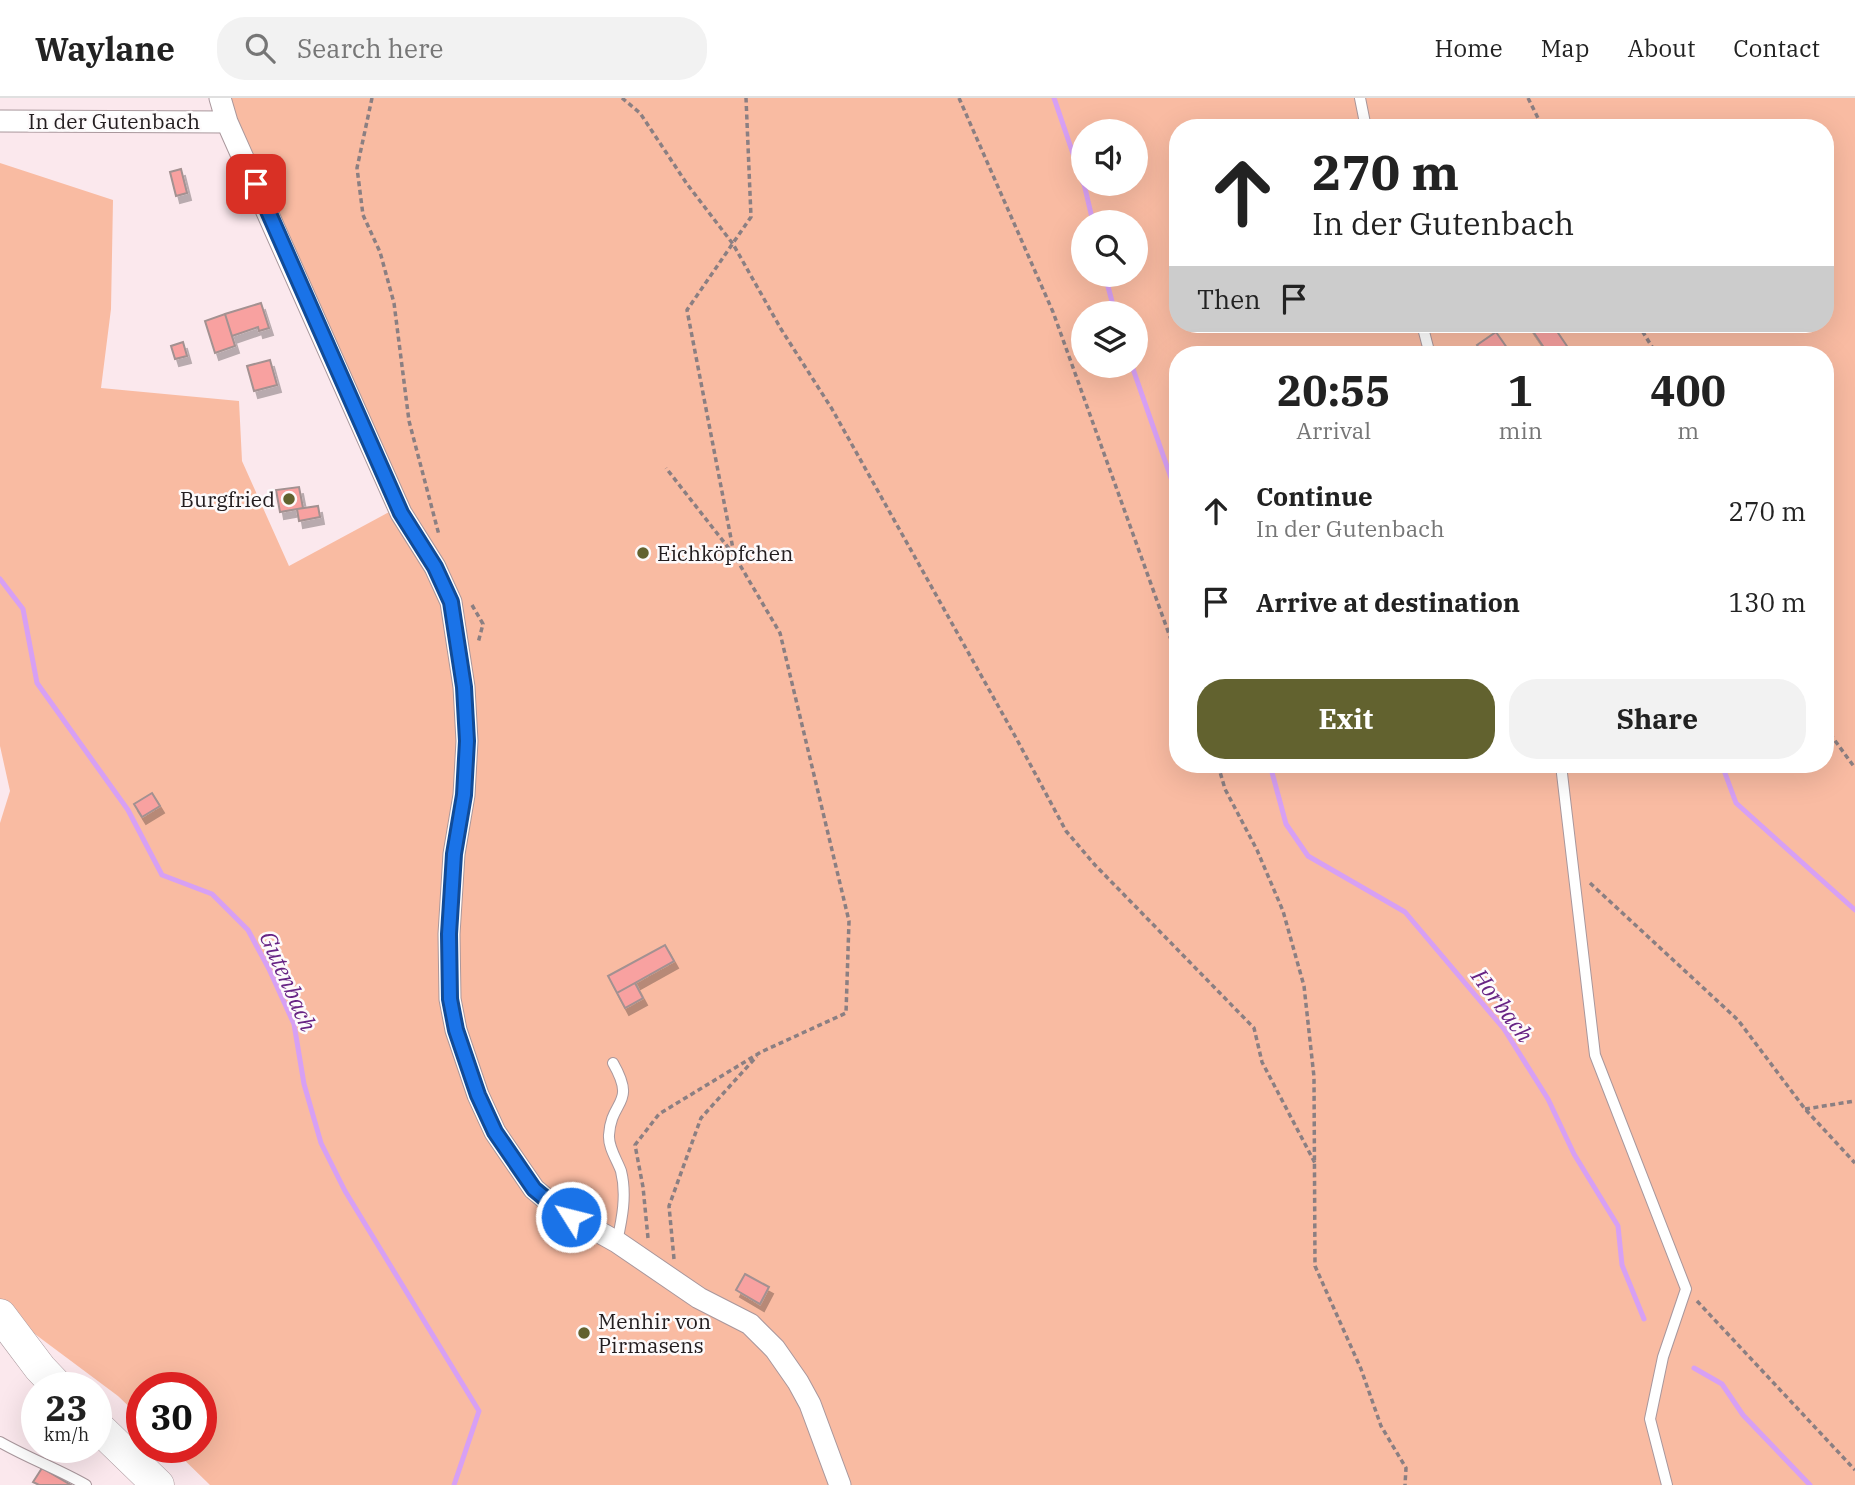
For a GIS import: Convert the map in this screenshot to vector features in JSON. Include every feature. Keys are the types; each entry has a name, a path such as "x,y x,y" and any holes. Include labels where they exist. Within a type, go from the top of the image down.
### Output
{"main road":[{"path":"0,1315 44,1372"},
{"path":"112,1440 158,1485"}],"street":[{"name":"In der Gutenbach","path":"220,98 227,122 401,513 435,567 451,602 464,687 467,741 464,795 454,854 449,934 450,999 456,1030 478,1095 495,1132 534,1189 558,1209 617,1242 699,1298 750,1324 775,1349 810,1404 840,1485"},
{"name":"In der Gutenbach","path":"0,121 227,122"}],"lane":[{"path":"1360,98 1364,119"},
{"path":"1562,773 1595,1055 1686,1289 1663,1357 1650,1419 1667,1485"},
{"path":"613,1063 625,1087 608,1138 624,1185 617,1242"},
{"path":"0,1442 28,1458 59,1469 86,1485"}],"path":[{"path":"372,98 357,168 363,215 380,252 394,303 409,421 440,539"},
{"path":"622,98 640,114 687,184 733,244 832,409 1066,831 1095,865 1254,1028 1262,1062 1315,1165"},
{"path":"734,555 687,310 751,217 746,98"},
{"path":"959,98 1053,312 1169,634"},
{"path":"1528,98 1538,119"},
{"path":"650,1264 643,1187 635,1145 659,1114 761,1052 846,1013 849,921 780,633 734,555 666,468"},
{"path":"470,602 483,624 477,651"},
{"path":"1834,739 1855,768"},
{"path":"1220,773 1225,789 1257,850 1283,911 1304,986 1314,1077 1315,1266 1361,1369 1381,1426 1406,1468 1405,1485"},
{"path":"1574,869 1738,1020 1805,1109 1855,1163"},
{"path":"676,1283 669,1206 701,1118 761,1052"},
{"path":"1805,1109 1855,1101"},
{"path":"1686,1289 1855,1470"}],"shaded area":[{"path":"228,98 1855,98 1855,1485 210,1485 187,1463 217,1463 217,1372 126,1372 126,1404 112,1392 112,1372 86,1372 0,1308 0,823 10,791 0,746 0,163 113,200 111,309 101,388 239,401 242,461 289,566 404,504 237,127"}],"building":[{"path":"181,169 187,193 176,196 170,172"},
{"path":"261,303 269,328 259,331 258,327 232,336 225,314"},
{"path":"225,314 235,346 215,353 205,321"},
{"path":"1497,333 1506,346 1478,346"},
{"path":"1534,333 1558,333 1567,346 1543,346"},
{"path":"183,342 187,356 175,359 171,346"},
{"path":"270,360 277,385 254,391 247,366"},
{"name":"Burgfried","path":"299,487 303,508 280,512 276,490"},
{"path":"318,506 320,517 299,521 297,509"},
{"path":"152,793 160,806 142,817 134,804"},
{"path":"665,945 674,961 617,993 608,976"},
{"path":"635,983 643,998 625,1008 617,993"},
{"path":"745,1274 769,1287 760,1304 736,1290"},
{"path":"42,1468 71,1485 39,1485 33,1482"}],"waterway":[{"name":"Horbach","path":"1054,98 1071,148"},
{"name":"Horbach","path":"1087,196 1090,210"},
{"name":"Horbach","path":"1108,287 1112,301"},
{"name":"Horbach","path":"1136,378 1169,472"},
{"name":"Gutenbach","path":"0,579 23,609 37,683 128,810 162,875 212,894 248,930 269,969 294,1024 304,1084 321,1143 345,1191 479,1411 454,1485"},
{"name":"Horbach","path":"1272,773 1286,824 1308,856 1405,912 1504,1029 1548,1099 1574,1154 1618,1226 1622,1265 1644,1319"},
{"path":"1725,773 1736,803 1855,910"},
{"name":"Horbach","path":"1694,1368 1722,1384 1743,1415 1810,1485"}],"place":[{"name":"Burgfried","path":"289,499"},
{"name":"Eichköpfchen","path":"643,553"},
{"name":"Menhir von Pirmasens","path":"584,1333"}],"route":[{"path":"256,184 401,513 435,567 451,602 464,687 467,741 464,795 454,854 449,934 450,999 456,1030 478,1095 495,1132 534,1189 571,1217"}]}
